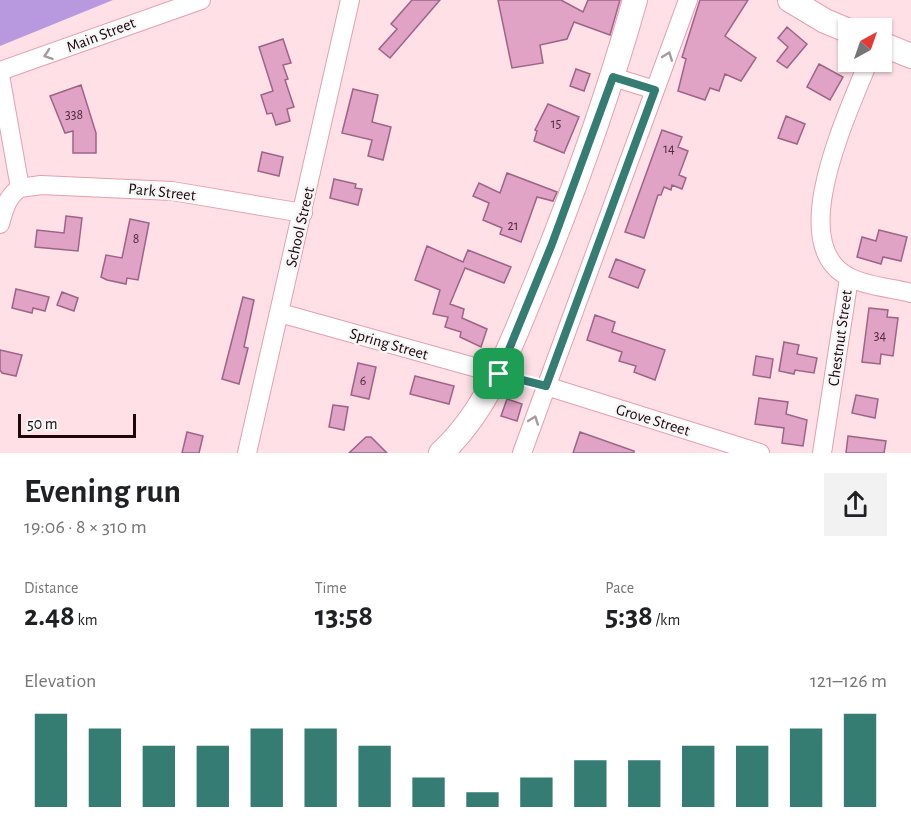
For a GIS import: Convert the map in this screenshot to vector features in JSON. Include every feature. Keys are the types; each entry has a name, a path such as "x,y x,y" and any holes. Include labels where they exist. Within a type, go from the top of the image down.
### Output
{"main road":[{"path":"441,453 475,413 499,374 552,244 613,77 635,0"},
{"path":"790,0 813,15 838,26"},
{"path":"892,48 911,56"}],"street":[{"name":"Main Street","path":"0,73 201,0"},
{"name":"School Street","path":"247,453 350,0"},
{"path":"522,453 688,0"},
{"name":"Chestnut Street","path":"822,453 849,278 832,265 826,253 819,233 819,216 830,172 865,72"},
{"path":"0,73 20,188 14,192 5,206 0,224"},
{"path":"613,77 655,90"},
{"name":"Park Street","path":"20,188 41,185 172,191 303,213"},
{"path":"849,278 911,293"},
{"name":"Spring Street","path":"280,313 499,374"},
{"name":"Grove Street","path":"546,386 760,453"}],"path":[{"path":"499,374 546,386"}],"shaded area":[{"path":"0,0 113,0 0,46"}],"building":[{"path":"412,0 440,0 390,58 379,49 397,29 391,24"},
{"path":"498,0 561,0 583,12 588,0 620,0 610,35 574,22 567,39 540,45 543,63 512,68"},
{"path":"700,0 748,0 725,36 756,58 741,81 725,74 719,91 710,88 705,100 678,91 686,59 682,57"},
{"path":"787,27 807,44 787,68 777,61 788,47 778,38"},
{"path":"283,39 291,63 283,65 288,79 285,80 294,107 287,109 290,121 276,125 272,113 267,114 261,95 273,91 259,47"},
{"path":"819,64 843,77 830,100 807,87"},
{"path":"576,69 590,74 584,91 570,86"},
{"path":"81,85 96,133 96,153 73,153 73,131 65,133 50,96"},
{"path":"353,89 378,95 372,122 391,127 383,160 368,156 372,140 342,133"},
{"path":"548,104 579,117 564,153 534,141 537,131 535,130"},
{"path":"786,116 805,124 797,144 778,138"},
{"path":"662,130 682,137 678,147 688,151 679,175 686,178 682,189 672,185 671,190 664,187 661,195 658,195 644,238 625,232"},
{"path":"262,152 283,157 279,176 258,171"},
{"path":"507,173 557,192 553,201 537,197 521,242 500,234 502,228 483,220 489,203 473,196 479,183 500,193"},
{"path":"334,179 356,184 355,188 362,189 358,205 330,198"},
{"path":"66,216 82,218 78,251 35,247 37,230 64,233"},
{"path":"130,219 149,223 138,280 127,278 126,284 107,280 101,277 106,255 122,258"},
{"path":"879,230 907,237 901,261 883,257 881,264 857,257 862,237 876,241"},
{"path":"427,246 463,262 468,250 511,267 504,283 465,268 450,304 464,309 462,318 487,329 481,347 460,337 461,332 445,327 448,317 433,314 440,290 415,280"},
{"path":"616,259 645,270 638,288 609,277"},
{"path":"16,289 49,297 45,311 33,308 32,313 12,308"},
{"path":"62,292 78,298 74,311 57,305"},
{"path":"243,297 254,300 244,347 248,348 239,384 222,379"},
{"path":"869,308 888,310 887,317 898,318 893,356 881,354 880,364 862,362"},
{"path":"595,315 615,322 612,332 665,350 655,380 634,372 636,366 619,361 622,352 587,340"},
{"path":"784,342 799,345 797,354 817,358 814,373 795,370 794,374 779,371"},
{"path":"0,350 22,355 16,376 2,373 0,370"},
{"path":"756,356 773,359 770,378 753,375"},
{"path":"358,363 376,367 369,399 351,395"},
{"path":"415,376 454,386 449,404 410,394"},
{"path":"856,395 878,399 875,418 852,413"},
{"path":"759,398 788,402 786,414 807,420 803,446 782,443 784,428 755,424"},
{"path":"507,399 522,404 517,421 501,416"},
{"path":"333,405 348,407 344,430 329,427"},
{"path":"187,432 203,436 199,453 182,453"},
{"path":"580,432 634,451 634,453 573,453"},
{"path":"848,436 886,441 884,453 846,453"},
{"path":"366,437 371,437 387,453 349,453"}],"route":[{"path":"613,77 655,90 546,386 499,374 552,244 613,77"}]}
